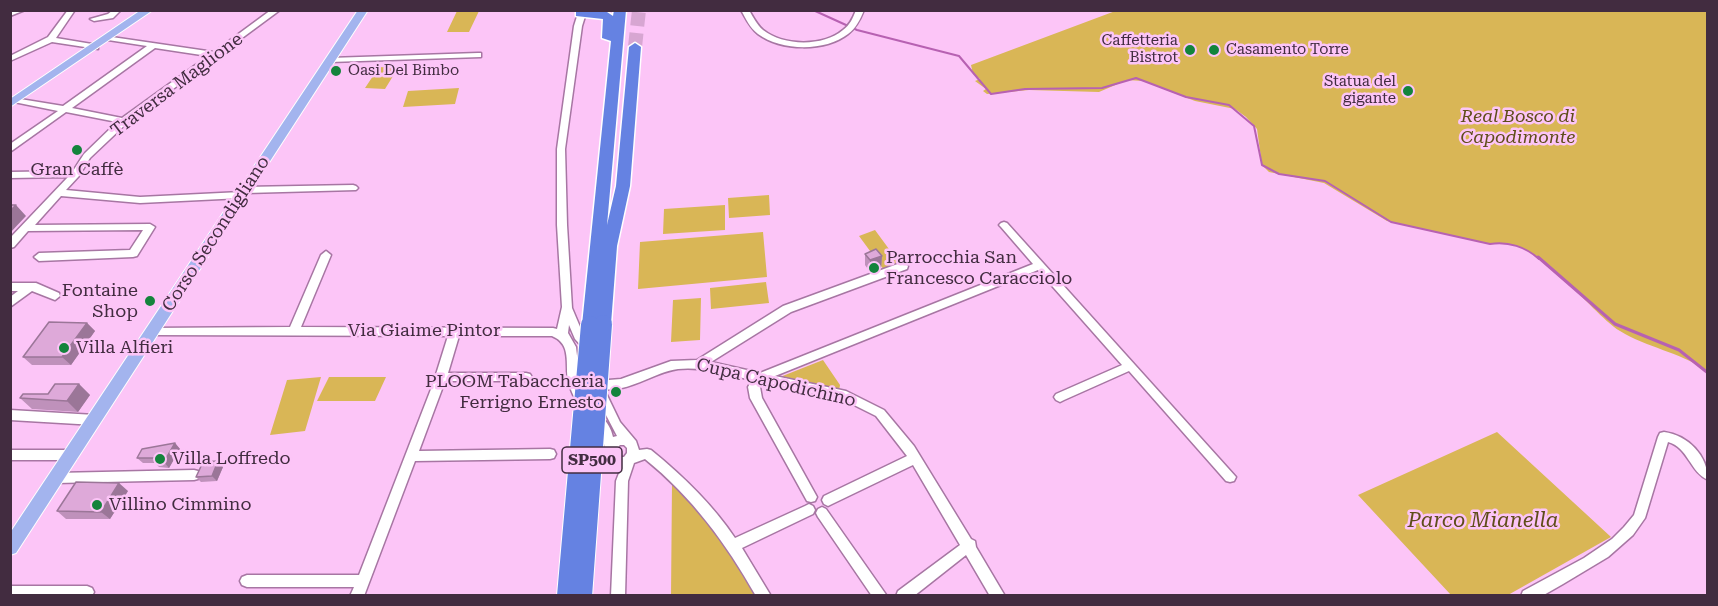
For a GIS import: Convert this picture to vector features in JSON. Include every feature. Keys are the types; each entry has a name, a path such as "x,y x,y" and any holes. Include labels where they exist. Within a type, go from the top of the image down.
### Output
{"highway":[{"name":"SP500","path":"603,253 620,10"},
{"name":"SP500","path":"566,596 590,326 603,253 629,10"},
{"path":"580,12 602,14 610,20 593,186 603,253"},
{"path":"603,253 623,186 635,47"},
{"name":"SP500","path":"583,596 590,326"}],"main road":[{"path":"14,102 148,10"},
{"name":"Corso Secondigliano","path":"10,548 363,10"}],"street":[{"path":"10,14 22,10"},
{"path":"10,59 51,39 72,10"},
{"path":"98,10 94,19 110,16 118,10"},
{"name":"Traversa Maglione","path":"10,245 60,193 87,156 124,121 277,10"},
{"path":"745,10 758,29 781,41 813,44 846,33 855,24 860,10"},
{"path":"580,12 561,149 562,225 567,307 560,332 571,347 577,392 606,430 622,481"},
{"path":"108,38 216,55"},
{"path":"51,39 95,46"},
{"path":"10,149 154,45"},
{"path":"330,60 478,55"},
{"path":"14,102 124,121"},
{"path":"10,175 76,174"},
{"path":"60,193 140,200 353,188"},
{"path":"1004,225 1230,477"},
{"path":"27,228 150,227 133,253 39,257"},
{"path":"294,330 327,255"},
{"path":"880,596 817,505 756,398 754,387 760,377 1040,265"},
{"path":"699,364 788,309 903,266"},
{"path":"10,287 36,287 55,296"},
{"path":"10,303 28,288"},
{"path":"567,307 590,326 590,349"},
{"name":"Via Giaime Pintor","path":"153,331 560,332 590,326"},
{"path":"357,596 441,377 455,331"},
{"path":"573,363 579,353 590,349 604,353 607,361 602,369 600,384 604,400 627,440 634,447 622,481 618,596"},
{"path":"573,363 582,374 593,374 602,369"},
{"name":"Cupa Capodichino","path":"600,384 609,386 661,368 685,363 699,364 846,396 869,405 888,420 915,458 970,545 998,596"},
{"path":"1060,397 1130,366"},
{"path":"441,377 526,378"},
{"path":"10,415 94,420"},
{"path":"1528,596 1611,549 1632,529 1639,518 1664,437 1675,437 1688,447 1700,469 1707,475"},
{"path":"612,454 619,441 627,440"},
{"path":"410,456 550,454"},
{"path":"612,454 630,457 647,454 674,475 714,517 734,545 764,596"},
{"path":"10,455 72,455"},
{"path":"734,545 915,458"},
{"path":"56,478 194,475"},
{"path":"903,596 970,545"},
{"path":"247,581 362,581"},
{"path":"10,592 87,592"}],"green space":[{"name":"Real Bosco di Capodimonte","path":"1118,10 1707,11 1707,371 1620,331 1559,274 1525,250 1508,244 1490,244 1387,221 1324,183 1269,172 1262,165 1257,129 1235,109 1195,101 1143,81 1127,80 1099,92 1029,90 987,94 983,91 986,89 975,81 980,79 973,74 971,65"},
{"path":"457,11 479,11 469,32 447,32"},
{"path":"379,67 398,68 385,89 365,88"},
{"path":"459,88 455,104 403,107 408,91"},
{"path":"769,195 770,215 729,218 728,198"},
{"path":"725,205 725,230 663,234 664,209"},
{"path":"875,230 900,264 884,270 859,236"},
{"path":"763,232 767,277 638,289 640,242"},
{"path":"766,282 769,303 711,309 710,288"},
{"path":"701,298 700,340 671,342 673,300"},
{"path":"823,360 840,385 839,391 780,377"},
{"path":"321,377 305,431 270,435 287,380"},
{"path":"329,377 386,377 375,401 317,401"},
{"name":"Parco Mianella","path":"1497,432 1611,537 1508,595 1451,595 1358,495"},
{"path":"672,483 719,536 757,595 671,596"}],"building":[{"path":"876,249 882,256 870,260 865,254"},
{"path":"49,322 87,323 62,357 23,357"},
{"path":"55,384 79,384 67,401 20,398 23,394 48,394"},
{"path":"175,443 164,462 154,462 155,458 137,458 142,449"},
{"path":"218,461 212,476 196,477 203,462"},
{"path":"76,482 119,483 101,512 57,511"}],"waterway":[{"path":"813,10 857,30 959,56 991,94 1025,89 1102,88 1136,78 1186,97 1229,105 1254,126 1262,165 1279,174 1325,181 1391,222 1490,244 1510,244 1523,248 1539,259"},
{"path":"1538,257 1615,324 1679,350 1708,373"}],"tunnel":[{"path":"635,47 639,10"}],"place":[{"name":"Caffetteria Bistrot","path":"1190,50"},
{"name":"Casamento Torre","path":"1214,50"},
{"name":"Oasi Del Bimbo","path":"336,71"},
{"name":"Statua del gigante","path":"1408,91"},
{"name":"Gran Caffè","path":"77,150"},
{"name":"Parrocchia San Francesco Caracciolo","path":"874,268"},
{"name":"Fontaine Shop","path":"150,301"},
{"name":"Villa Alfieri","path":"64,348"},
{"name":"PLOOM Tabaccheria Ferrigno Ernesto","path":"616,392"},
{"name":"Villa Loffredo","path":"160,459"},
{"name":"Villino Cimmino","path":"97,505"}]}
